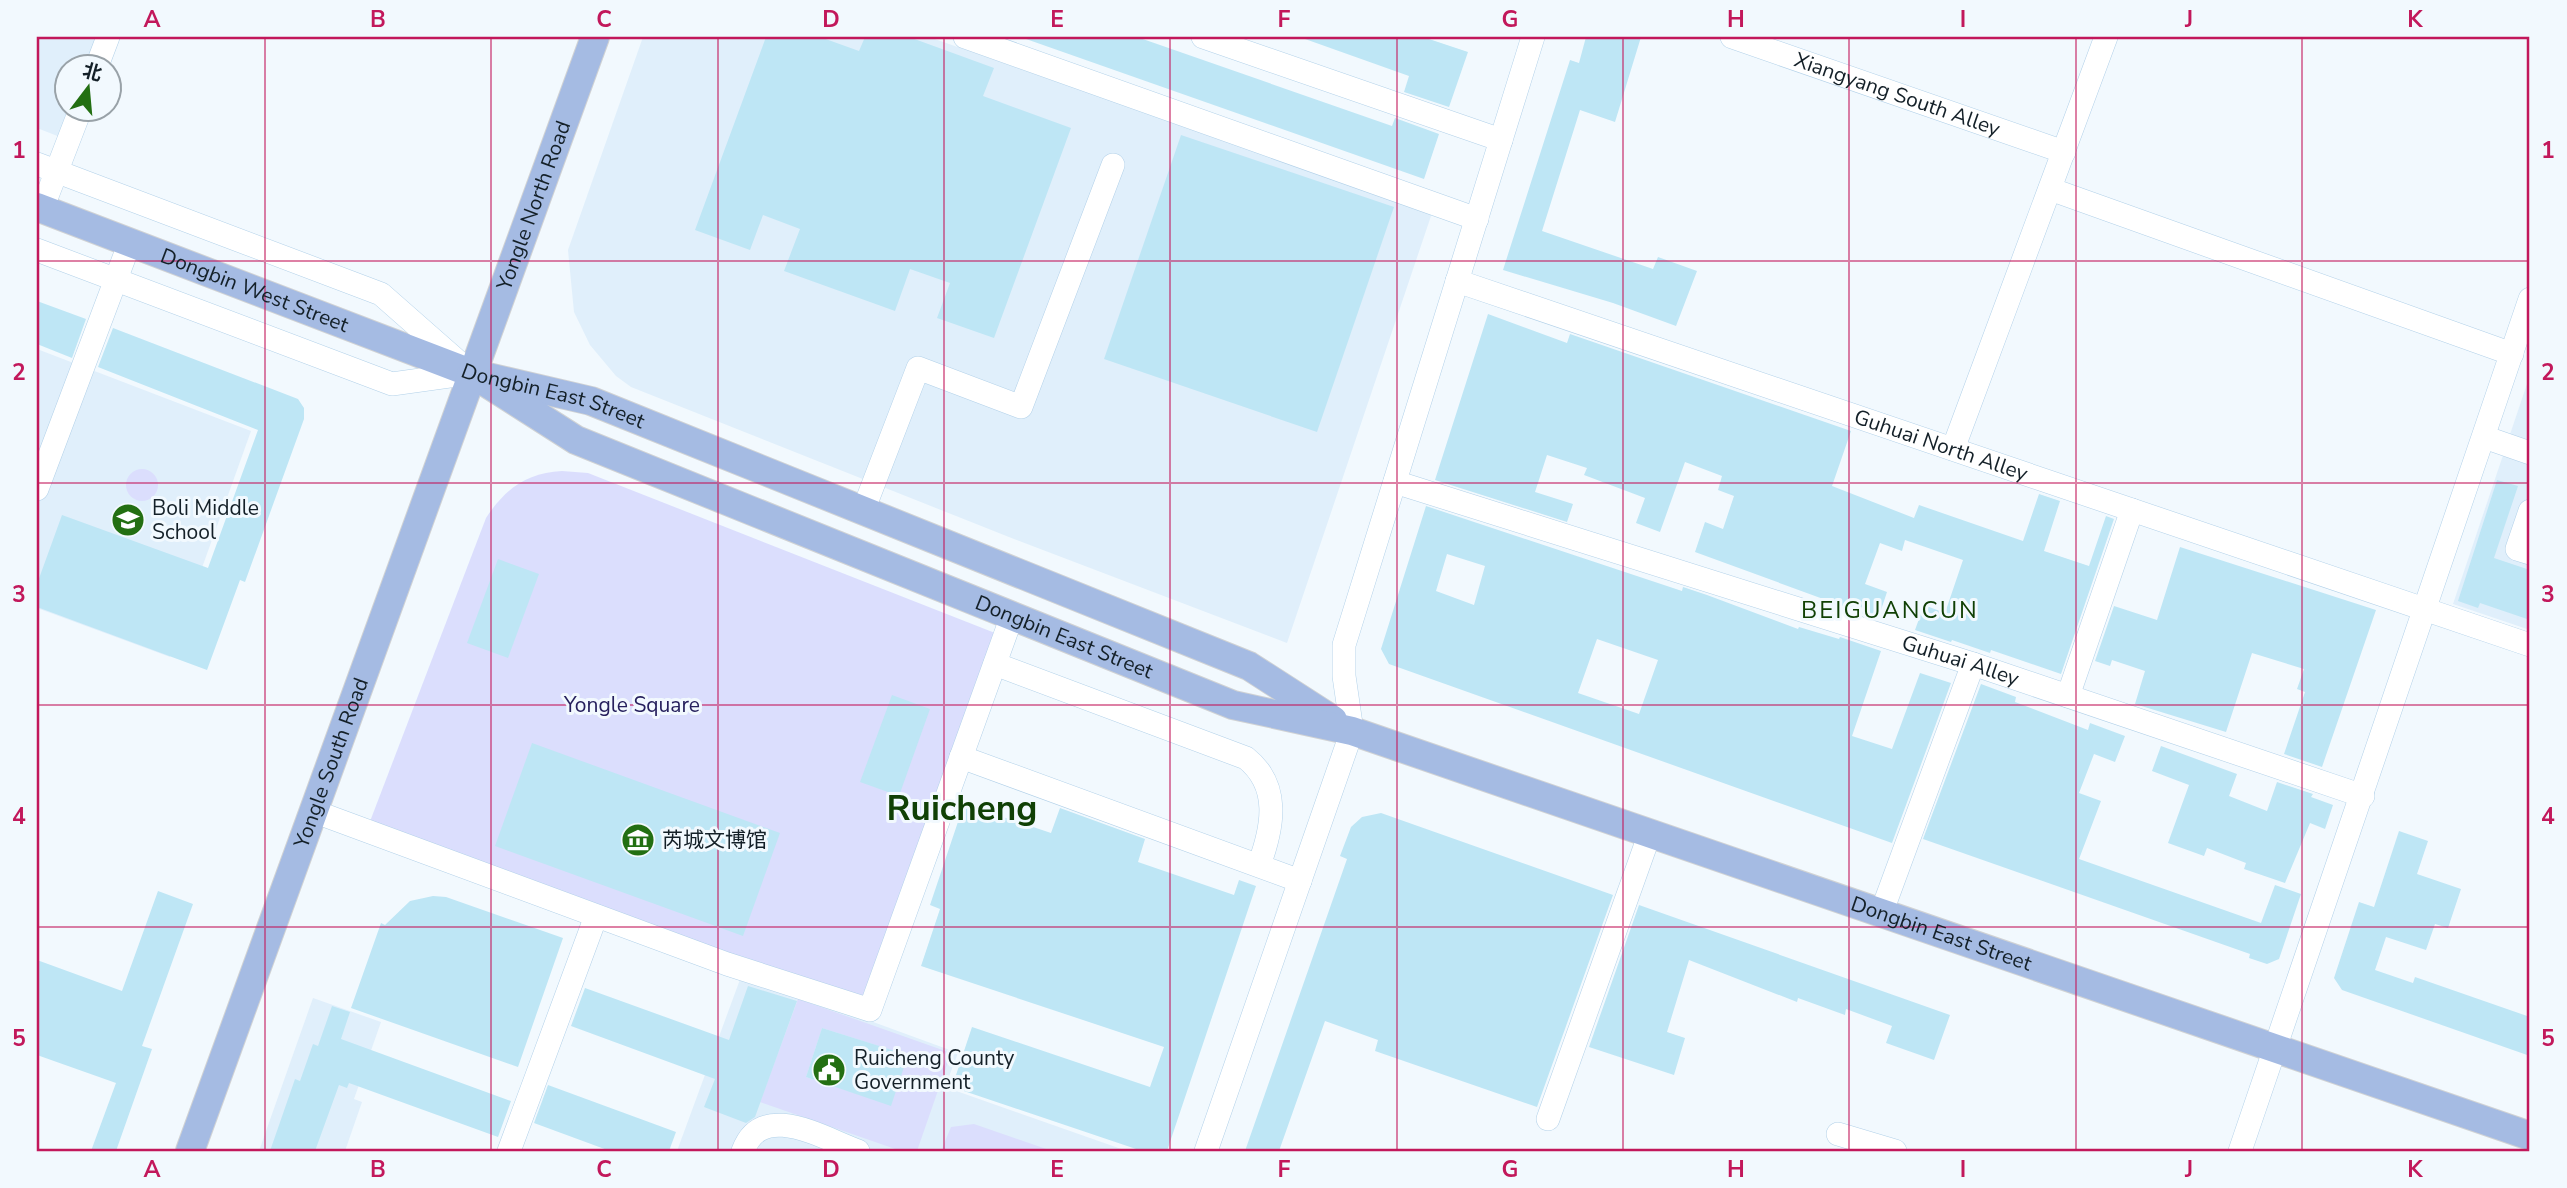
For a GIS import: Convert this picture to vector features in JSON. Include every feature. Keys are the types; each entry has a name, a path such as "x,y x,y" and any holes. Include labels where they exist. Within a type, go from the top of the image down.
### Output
{"main road":[{"name":"Yongle North Road","path":"471,373 595,37"},
{"name":"Dongbin West Street","path":"40,208 471,373"},
{"name":"Dongbin East Street","path":"471,373 591,401 1249,666 1352,731"},
{"name":"Dongbin East Street","path":"471,373 576,440 1233,705 1352,731 2530,1136"},
{"name":"Yongle South Road","path":"191,1151 471,373"}],"street":[{"path":"965,37 1476,219"},
{"path":"1203,37 1501,140"},
{"path":"1206,1151 1352,731 1344,676 1344,645 1533,37"},
{"name":"Xiangyang South Alley","path":"1732,37 2064,152"},
{"path":"1953,449 2106,37"},
{"path":"40,208 47,168 73,122"},
{"path":"863,511 918,368 1021,407 1113,165"},
{"path":"47,168 381,293 471,373"},
{"path":"2050,189 2512,354"},
{"path":"37,489 130,242"},
{"path":"37,250 391,384 471,373"},
{"name":"Guhuai North Alley","path":"1457,281 2530,645"},
{"path":"2241,1151 2530,299"},
{"path":"2484,437 2530,453"},
{"name":"Guhuai Alley","path":"1395,482 1973,664 2362,796"},
{"path":"2068,696 2132,510"},
{"path":"2530,511 2517,549 2530,553"},
{"path":"313,811 727,964 870,1010 1012,616"},
{"path":"995,664 1246,758 1262,773 1271,795 1268,841 1259,865"},
{"path":"1882,911 1973,664"},
{"path":"961,757 1300,881"},
{"path":"1548,1119 1650,832"},
{"path":"509,1151 596,916"},
{"path":"743,1151 748,1138 756,1130 780,1123 858,1151"},
{"path":"1838,1133 1895,1151"}],"shaded area":[{"path":"37,37 119,37 113,52 52,52 52,122 87,122 78,144 37,128"},
{"path":"643,37 929,37 1432,213 1287,643 1014,539 631,387 616,376 590,345 574,312 568,250"},
{"name":"Boli Middle School","path":"37,349 251,431 170,657 37,608"},
{"path":"2530,375 2530,630 2453,604"},
{"name":"Ruicheng County Government","path":"742,974 958,1053 945,1087 1127,1151 677,1151"},
{"path":"313,998 381,1022 354,1099 362,1102 345,1151 259,1151"}],"green space":[{"path":"142,469 153,474 158,485 153,496 142,501 131,496 126,485 131,474"},
{"name":"Yongle Square","path":"562,471 588,473 995,633 865,1001 369,824 486,518 518,484 538,475"},
{"path":"798,999 951,1053 917,1151 901,1151 760,1102","holes":["822,1028 907,1055 891,1105 806,1077"]},
{"path":"974,1124 1052,1151 941,1151 951,1127"}],"building":[{"path":"766,37 820,37 859,51 865,37 909,37 994,68 983,96 1071,128 994,338 937,318 950,283 910,269 895,311 784,271 800,229 763,215 750,250 695,230"},
{"path":"1026,37 1137,37 1392,126 1395,118 1439,134 1424,179"},
{"path":"1305,37 1423,37 1468,52 1449,107 1404,92 1409,76"},
{"path":"1586,37 1641,37 1615,122 1580,110 1542,231 1653,269 1658,257 1697,271 1676,326 1613,303 1503,270 1570,60 1579,63"},
{"path":"1181,135 1394,207 1317,432 1104,359"},
{"path":"37,301 86,319 72,358 37,344"},
{"path":"1488,314 1567,343 1570,334 1851,431 1832,486 1914,518 1919,505 2023,541 2039,494 2060,501 2044,551 2089,566 2106,516 2114,519 2061,674 1991,650 1990,653 1915,630 1924,605 1945,613 1963,560 1905,540 1902,551 1880,543 1865,584 1887,592 1878,619 1695,552 1705,522 1723,529 1734,496 1718,490 1722,476 1685,462 1660,532 1636,523 1645,498 1584,475 1587,468 1547,455 1535,492 1573,504 1567,522 1435,480"},
{"path":"113,328 298,399 304,408 304,419 245,582 240,580 207,670 37,607 37,584 62,515 208,568 258,430 98,367"},
{"path":"2497,480 2518,486 2494,558 2530,570 2530,620 2480,603 2478,608 2458,601"},
{"path":"1426,506 1682,591 1683,587 1798,629 1799,627 1839,639 1840,637 1881,651 1852,736 1892,749 1920,673 1951,683 1892,843 1389,664 1381,649","holes":["1447,554 1485,566 1474,605 1436,591","1597,639 1658,660 1639,714 1578,693"]},
{"path":"2180,547 2376,610 2322,767 2284,754 2305,692 2297,689 2304,669 2252,653 2226,732 2135,704 2145,671 2112,660 2110,666 2095,661 2114,606 2157,620"},
{"path":"498,559 539,574 508,658 467,643"},
{"path":"1981,684 2016,697 2015,702 2088,730 2090,723 2125,736 2115,762 2094,754 2079,793 2101,801 2079,859 2261,923 2275,885 2301,894 2279,959 2267,964 2249,958 2250,954 1923,839"},
{"path":"892,695 930,709 899,796 860,782"},
{"name":"芮城文博馆","path":"532,743 780,833 743,936 495,846"},
{"path":"2161,746 2237,774 2229,796 2267,811 2277,782 2313,794 2311,797 2333,805 2325,829 2310,823 2285,883 2244,869 2246,863 2207,848 2204,856 2168,843 2189,785 2152,771"},
{"path":"964,804 1051,833 1060,808 1145,839 1138,862 1234,895 1239,880 1256,886 1167,1151 1142,1151 952,1087 972,1027 1150,1087 1164,1047 921,966 940,909 930,905"},
{"path":"1381,813 1613,895 1537,1107 1375,1051 1378,1040 1325,1021 1279,1151 1245,1151 1347,859 1340,856 1351,827 1362,817"},
{"path":"2399,831 2428,841 2417,874 2461,889 2448,928 2435,924 2426,950 2386,937 2375,970 2413,983 2415,977 2530,1017 2530,1056 2342,990 2334,978 2359,902 2374,907"},
{"path":"158,891 193,904 142,1046 152,1049 116,1151 91,1151 116,1083 37,1055 37,960 122,991"},
{"path":"433,896 446,897 563,938 518,1067 351,1008 381,923 385,925 410,901"},
{"path":"1639,905 1950,1015 1934,1060 1886,1043 1892,1026 1846,1009 1845,1015 1798,998 1797,1002 1689,960 1667,1032 1685,1038 1674,1075 1589,1047"},
{"path":"748,986 797,1001 755,1117 746,1123 704,1107 715,1079 571,1026 585,988 729,1040"},
{"path":"332,1006 350,1012 341,1039 511,1101 498,1137 349,1083 347,1088 339,1085 315,1151 270,1151 295,1079 300,1081 313,1044 318,1046"},
{"path":"822,1028 908,1055 891,1106 806,1077"},
{"path":"548,1085 676,1132 669,1151 610,1151 534,1123"}],"place":[{"name":"Boli Middle School","path":"128,520"},
{"name":"芮城文博馆","path":"638,840"},
{"name":"Ruicheng County Government","path":"829,1070"}],"district":[{"name":"BEIGUANCUN","path":"1890,610"},
{"name":"Ruicheng","path":"962,808"}]}
